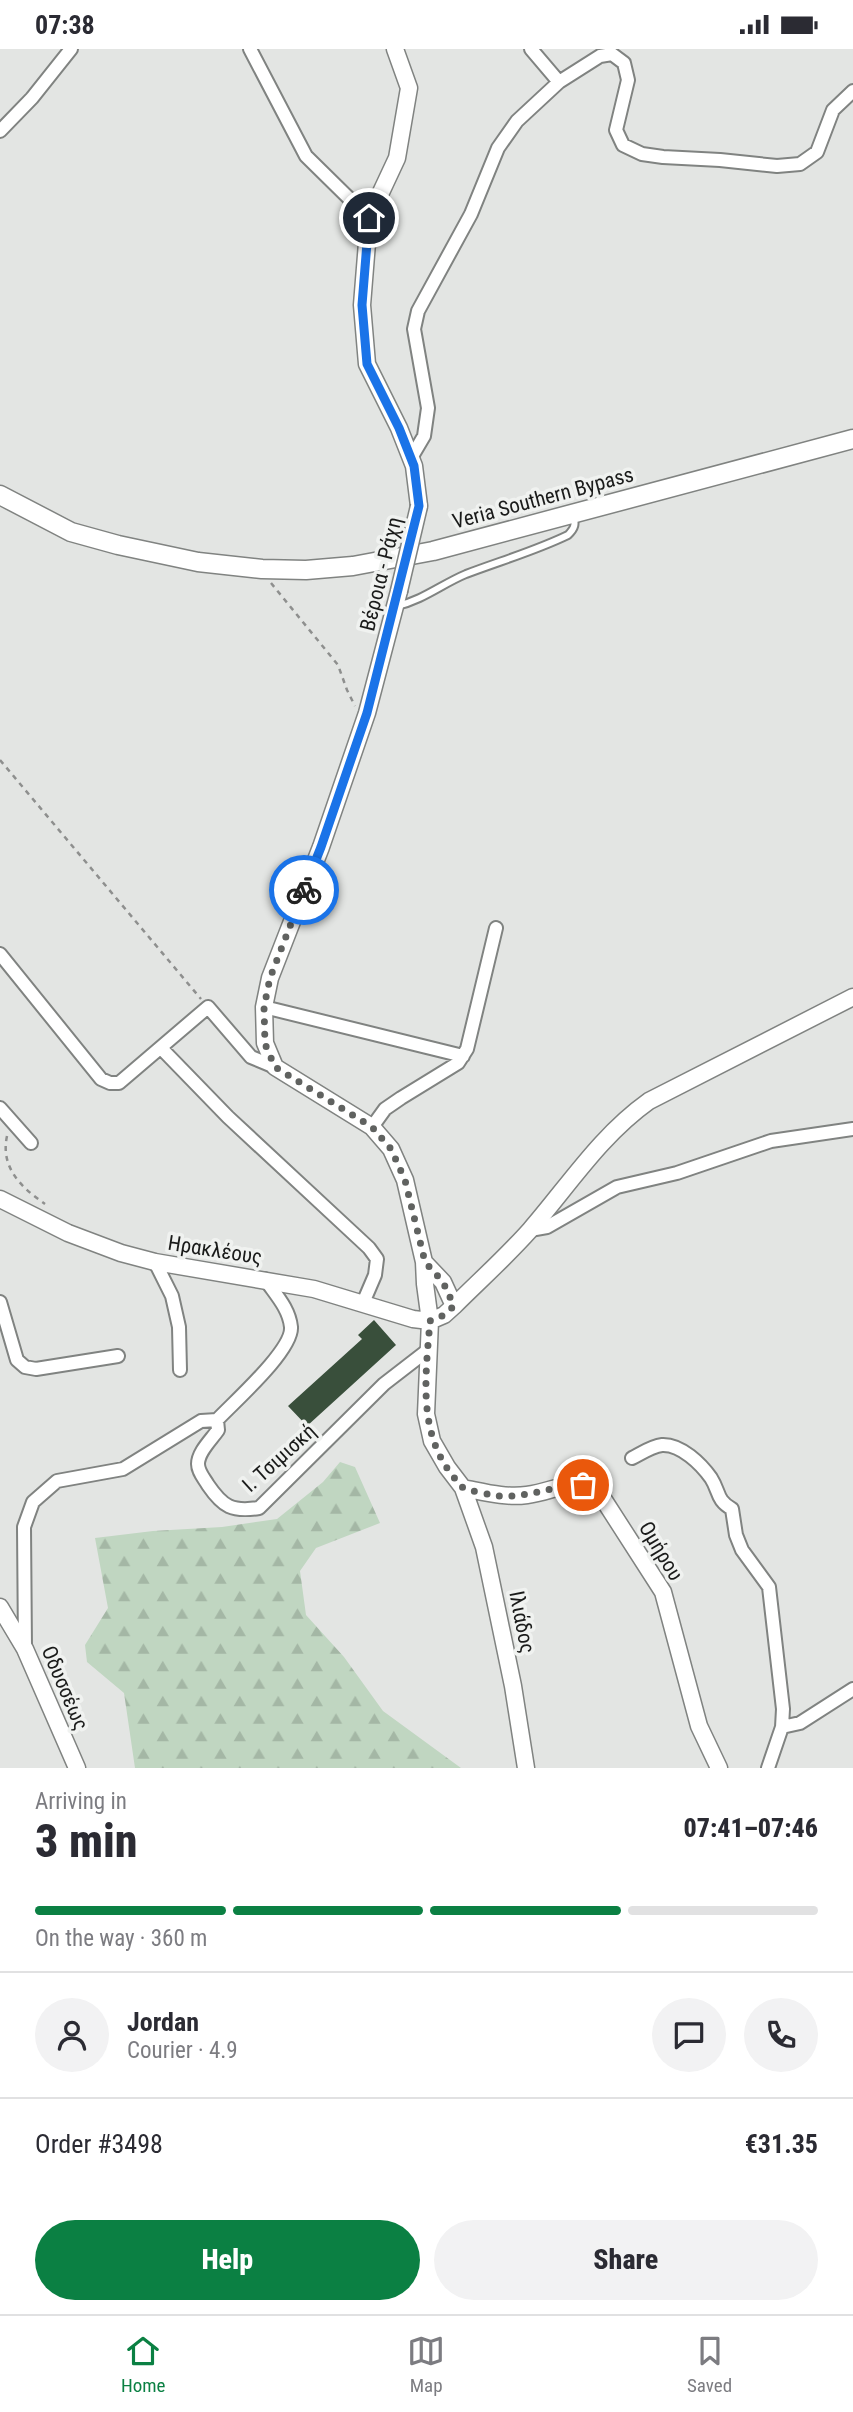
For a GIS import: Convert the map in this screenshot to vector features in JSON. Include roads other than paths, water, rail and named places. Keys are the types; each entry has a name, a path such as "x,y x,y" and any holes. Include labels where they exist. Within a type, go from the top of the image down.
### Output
{"main road":[{"name":"Veria Southern Bypass","path":"0,495 71,532 159,554 198,562 262,569 306,570 353,566 433,551 853,439"}],"street":[{"path":"0,131 32,98 71,49"},
{"path":"250,49 306,156 369,218"},
{"name":"Βέροια - Ράχη","path":"275,1067 265,1044 264,1007 270,978 321,847 367,713 419,506 414,466 399,428 367,364 362,305 369,218 397,158 409,88 395,49"},
{"path":"531,49 559,82"},
{"path":"411,458 424,436 428,408 414,329 418,311 471,214 498,148 517,121 559,82 600,56 612,54 624,63 628,80 616,130 623,145 642,154 663,157 778,166 800,164 817,152 833,110 853,91"},
{"path":"372,1127 385,1109 458,1063 463,1056 467,1049 496,927"},
{"path":"0,954 101,1079 119,1083 208,1007 251,1057 275,1067 372,1127 391,1149 405,1180 425,1262 443,1282 454,1306"},
{"path":"430,1321 444,1315 454,1306 530,1230 608,1135 649,1101 853,997"},
{"path":"264,1007 463,1056"},
{"path":"160,1048 256,1144 369,1248 377,1259 375,1275 363,1303"},
{"path":"0,1108 31,1143"},
{"path":"530,1230 547,1227 617,1187 677,1173 771,1141 853,1129"},
{"name":"Ηρακλέους","path":"0,1199 93,1243 155,1262 314,1289 413,1319 430,1321"},
{"path":"155,1262 172,1296 179,1327 180,1370"},
{"name":"Ιλιάδος","path":"425,1262 430,1321 426,1414 432,1441 463,1488 484,1547 526,1768"},
{"path":"25,1649 24,1527 33,1502 57,1481 123,1469 201,1421 217,1420 282,1352 291,1329 284,1306 265,1279"},
{"path":"0,1302 17,1360 25,1367 36,1369 118,1356"},
{"name":"Ι. Τσιμισκή","path":"217,1420 218,1430 198,1463 201,1473 217,1499 230,1508 259,1508 384,1384 428,1350"},
{"path":"632,1458 661,1445 687,1453 711,1478 722,1503 732,1509 736,1535 742,1550 769,1587 782,1689 782,1727 768,1768"},
{"name":"Ομήρου","path":"463,1488 499,1496 527,1495 566,1485 583,1485 600,1494 663,1593 699,1726 719,1768"},
{"name":"Οδυσσέως","path":"0,1607 25,1649 77,1768"},
{"path":"782,1727 800,1723 853,1689"}],"lane":[{"path":"397,599 416,601 457,578 516,558 568,535 576,522 573,513"}]}
